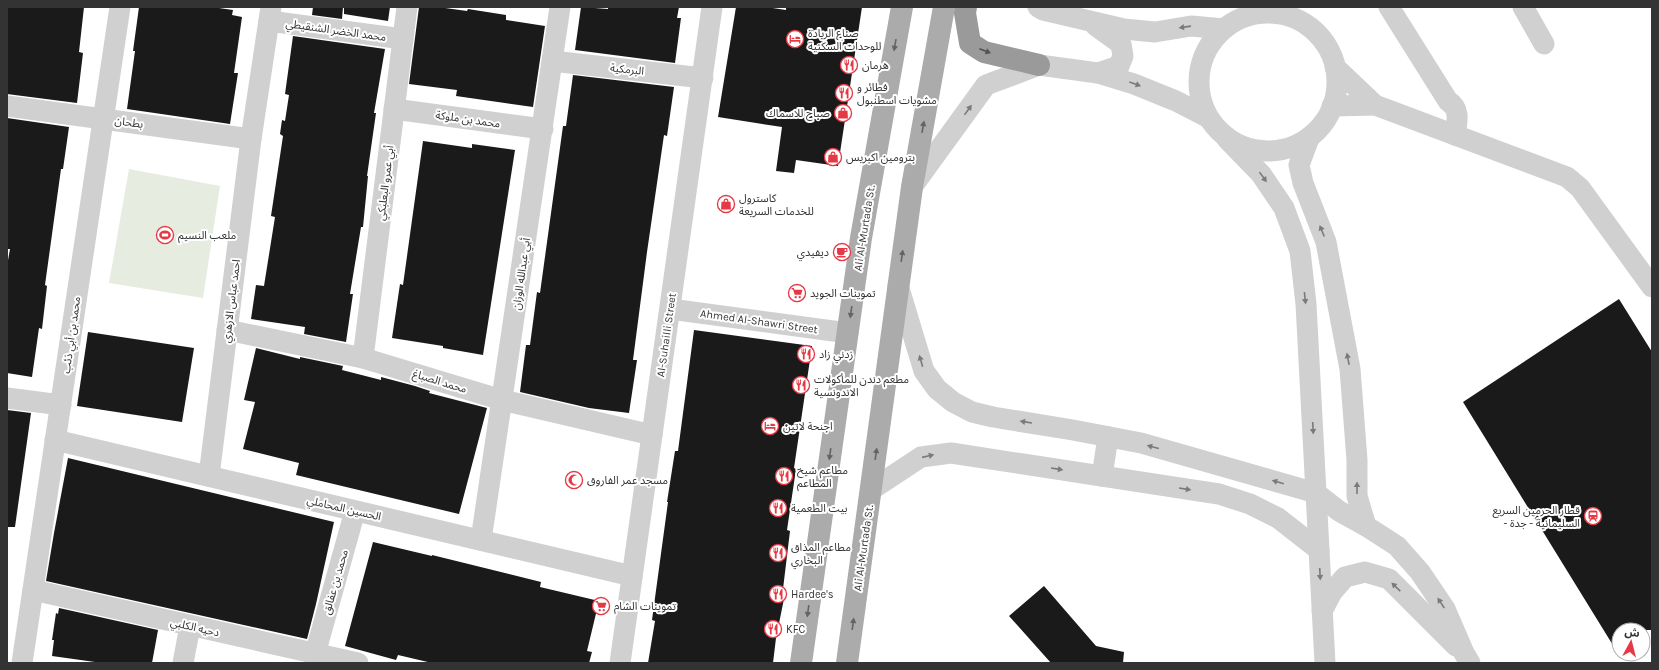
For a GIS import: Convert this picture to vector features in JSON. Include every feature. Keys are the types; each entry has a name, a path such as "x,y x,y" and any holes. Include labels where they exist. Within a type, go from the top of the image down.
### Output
{"highway":[{"path":"966,7 965,14 970,43 984,52 1039,65"}],"main road":[{"name":"Ali Al-Murtada St.","path":"801,663 861,238 902,7"},
{"name":"Ali Al-Murtada St.","path":"847,663 912,187 944,7"}],"street":[{"name":"محمد بن أبي ذئب","path":"22,663 120,7"},
{"name":"أبي عمرو البعلبكي","path":"363,358 407,7"},
{"name":"أبي عبدالله الوزان","path":"481,540 560,7"},
{"name":"Al-Suhailli Street","path":"620,663 712,7"},
{"path":"1038,7 1043,10 1124,29 1155,32 1191,26 1224,29"},
{"path":"1523,7 1544,44"},
{"path":"1397,10 1448,102 1452,104 1457,112 1458,122 1455,135"},
{"path":"1207,117 1198,90 1201,61 1215,36 1238,18 1250,11 1267,12 1295,18 1319,35 1334,60 1337,88 1329,116 1310,138 1299,165 1303,183 1326,242 1350,369 1357,460 1357,496 1366,526"},
{"name":"محمد الخضر الشنقيطي","path":"270,14 403,40"},
{"name":"احمد عباس الازهري","path":"209,476 250,139 270,14"},
{"path":"1090,22 1121,44 1123,56 1119,66 1098,73"},
{"name":"البرمكية","path":"552,61 702,78"},
{"path":"912,187 986,85 1039,65 1098,73 1134,84 1176,101 1207,117 1261,174 1284,208 1300,251 1306,304 1322,611 1326,658"},
{"path":"1335,67 1375,105 1567,177 1580,188 1652,287"},
{"path":"1429,126 1439,106 1448,102"},
{"path":"1332,106 1375,105"},
{"name":"بطحان","path":"7,106 250,139"},
{"name":"محمد بن ملوكة","path":"394,109 543,129"},
{"path":"1227,139 1254,150 1283,150 1310,138"},
{"path":"898,285 924,371 936,389 952,402 972,412 993,417 1141,443 1316,493 1339,511 1397,546 1420,572 1445,609 1467,658"},
{"name":"Ahmed Al-Shawri Street","path":"670,309 848,333"},
{"name":"محمد الصباغ","path":"227,330 363,358 502,400 652,435"},
{"path":"7,398 61,405"},
{"path":"1102,476 1108,437"},
{"name":"الحسين المحاملي","path":"55,440 632,576"},
{"path":"871,490 921,458 933,454 951,453 1219,494 1250,504 1278,518 1319,550"},
{"name":"محمد بن عفالق","path":"314,654 355,511"},
{"path":"1322,611 1332,592 1345,577 1365,572 1389,579 1467,658"},
{"name":"دحيه الكلبي","path":"33,590 358,663"},
{"path":"183,663 190,626"}],"shaded area":[{"name":"ملعب النسيم","path":"129,169 220,186 203,298 109,283"}],"building":[{"path":"7,7 84,7 79,52 83,53 77,103 7,94"},
{"path":"139,7 212,7 233,10 232,15 242,17 234,73 238,73 230,124 127,109"},
{"path":"313,7 343,7 342,19 312,15"},
{"path":"344,7 390,7 388,21 344,14"},
{"path":"419,7 438,7 467,11 468,9 506,15 506,20 545,26 533,107 456,96 457,90 409,84"},
{"path":"581,7 608,9 608,7 679,7 677,18 681,18 675,63 575,50"},
{"path":"736,7 766,7 786,10 786,7 862,7 838,166 796,160 794,173 776,171 782,127 718,117"},
{"path":"293,36 385,49 374,113 376,113 367,176 363,227 361,227 350,294 353,294 346,342 304,334 305,327 251,319 256,285 264,286 275,217 271,216 283,136 280,134 282,120 285,121 289,95 285,94"},
{"path":"573,75 674,87 667,136 664,135 647,252 633,360 637,360 629,413 589,408 520,392 526,345 530,345 537,292 540,293 563,126 566,126"},
{"path":"7,118 69,127 63,169 61,169 45,285 47,286 42,329 39,328 32,377 7,373 7,266 10,249 7,249"},
{"path":"423,141 472,148 472,144 515,150 483,355 443,348 443,346 392,338 400,284 403,285"},
{"name":"قطار الحرمين السريع - السليمانية - جدة","path":"1619,299 1652,352 1652,630 1651,622 1611,622 1611,642 1463,402"},
{"path":"694,330 812,346 794,468 796,469 787,530 790,531 783,589 786,589 776,638 773,663 648,663 655,621 652,620 667,502 675,451 678,451"},
{"path":"88,332 194,348 182,422 77,406"},
{"path":"256,348 300,359 300,357 343,366 342,370 381,380 381,377 430,391 429,393 487,408 459,514 296,475 299,463 243,449 255,402 244,400"},
{"path":"7,410 31,413 15,527 7,527"},
{"path":"68,458 334,522 307,639 46,581"},
{"path":"373,542 541,582 540,587 599,601 587,651 592,652 589,663 432,663 398,655 396,660 345,646"},
{"path":"1044,586 1096,646 1124,652 1123,663 1051,663 1009,616"},
{"path":"59,608 158,630 152,663 102,663 52,656 54,640 52,640 56,613 58,614"}],"place":[{"name":"صناع الريادة للوحدات السكنية","path":"795,39"},
{"name":"هرمان","path":"849,65"},
{"name":"فطائر و مشويات اسطنبول","path":"844,93"},
{"name":"صباح للاسماك","path":"843,113"},
{"name":"بترومين اكبريس","path":"833,157"},
{"name":"كاسترول للخدمات السريعة","path":"726,204"},
{"name":"ملعب النسيم","path":"165,235"},
{"name":"ديفيدي","path":"842,252"},
{"name":"تموينات الجويد","path":"797,293"},
{"name":"زدني زاد","path":"806,354"},
{"name":"مطعم دندن للمأكولات الاندونسية","path":"801,385"},
{"name":"اجنحة لاتين","path":"770,426"},
{"name":"مطاعم شيخ المطاعم","path":"784,476"},
{"name":"مسجد عمر الفاروق","path":"574,480"},
{"name":"بيت الطعمية","path":"778,508"},
{"name":"قطار الحرمين السريع - السليمانية - جدة","path":"1593,516"},
{"name":"مطاعم المذاق البخاري","path":"778,553"},
{"name":"Hardee's","path":"778,594"},
{"name":"تموينات الشام","path":"601,606"},
{"name":"KFC","path":"773,629"}]}
